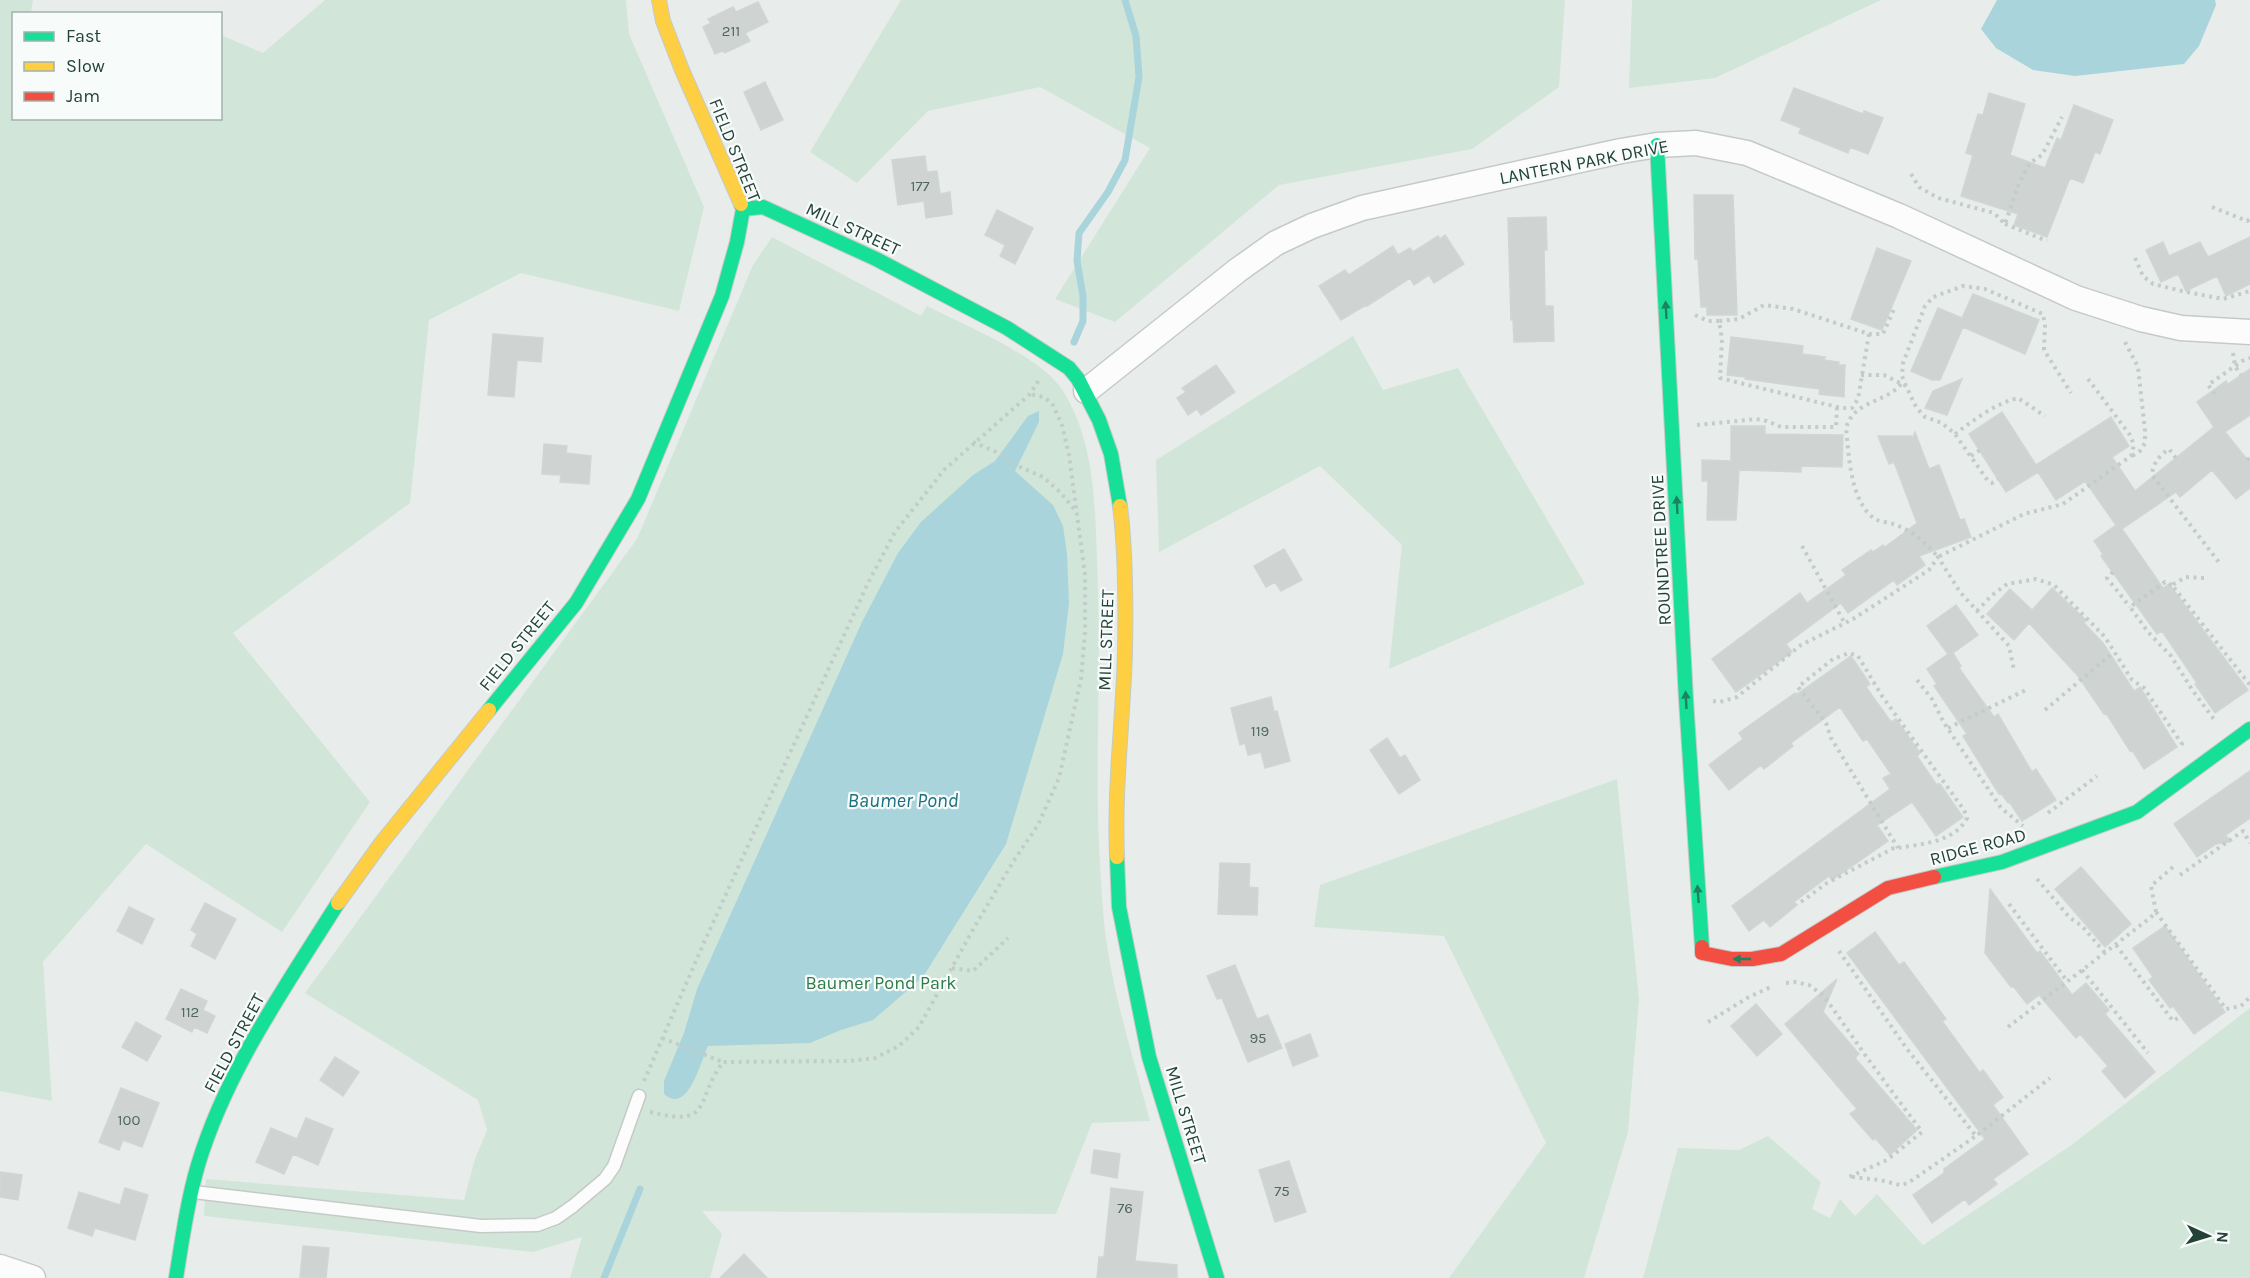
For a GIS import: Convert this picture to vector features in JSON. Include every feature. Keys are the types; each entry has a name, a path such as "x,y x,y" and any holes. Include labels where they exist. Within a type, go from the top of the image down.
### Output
{"street":[{"name":"FIELD STREET","path":"176,1278 191,1192 210,1131 226,1093 271,1010 304,955 382,842 576,603 638,499 722,296 737,242 743,209 682,70 663,21 659,0"},
{"name":"LANTERN PARK DRIVE","path":"1086,391 1238,270 1276,243 1312,226 1362,208 1598,156 1657,145 1696,143 1747,153 1899,216 2076,298 2141,319 2181,328 2250,332"},
{"name":"ROUNDTREE DRIVE","path":"1657,145 1686,699 1702,953"},
{"name":"MILL STREET","path":"743,209 763,207 876,259 1007,328 1069,368 1086,391 1099,420 1111,454 1119,495 1125,549 1125,652 1115,811 1119,907 1149,1057 1217,1278"},
{"name":"RIDGE ROAD","path":"1702,953 1732,959 1752,959 1781,954 1888,888 2002,862 2137,812 2250,729"},
{"path":"0,1266 33,1278"}],"lane":[{"path":"191,1192 481,1226 537,1225 556,1218 605,1179 614,1166 639,1096"}],"path":[{"path":"2005,224 2019,183 2030,162 2042,155 2061,117"},
{"path":"1911,174 1919,187 1938,198 1994,213 2005,224 2048,241"},
{"path":"2212,207 2247,221 2250,219"},
{"path":"2135,258 2143,276 2153,284 2223,299 2250,291"},
{"path":"1998,479 1992,483 1988,481 1955,434 1942,423 1925,417 1916,407 1906,386 1902,376 1903,363 1925,306 1933,297 1963,286 1985,289 2043,314 2044,350 2071,393"},
{"path":"1693,308 1696,317 1719,321 1739,319 1764,305 1793,309 1869,334 1882,334 1894,309 1890,308"},
{"path":"1719,321 1722,339 1720,378 1837,407 1852,408 1857,399 1869,334"},
{"path":"1686,699 1701,698 1720,702 1737,697 1801,645 1844,622 1929,570 1938,557 2024,514 2063,504 2140,451 2145,443 2145,431 2138,367 2125,342"},
{"path":"2214,394 2208,385 2242,361 2250,358"},
{"path":"1861,375 1884,375 1906,386"},
{"path":"2088,379 2130,435 2134,446 2131,456"},
{"path":"1901,384 1895,391 1869,402 1848,421 1846,428 1851,476 1865,507 1876,520 1906,528 1923,540 1938,557 1960,592 2009,646 2014,670"},
{"path":"639,1096 662,1038 790,753 895,532 944,470 973,442 1030,394 1043,397 1052,404 1062,425 1069,456 1085,575 1085,632 1081,679 1059,778 1038,825 1013,862 919,1027 899,1046 875,1058 849,1061 723,1062 662,1038"},
{"path":"1955,434 1983,414 2006,401 2018,398 2045,416"},
{"path":"1836,428 1837,407"},
{"path":"1672,427 1756,419 1767,421 1781,428 1846,428"},
{"path":"973,442 1043,477 1075,510"},
{"path":"2176,458 2169,449 2161,454 2153,466 2152,475 2221,565"},
{"path":"1971,456 1980,450"},
{"path":"1802,546 1844,622"},
{"path":"2113,572 2107,578 2148,632 2171,656 2193,691 2232,742"},
{"path":"2172,585 2186,577 2204,578"},
{"path":"1977,610 2007,584 2036,579 2054,585 2105,637 2132,680 2144,688 2182,744 2178,750"},
{"path":"2130,607 2165,582 2172,585 2250,685"},
{"path":"2045,710 2114,652"},
{"path":"1802,902 1827,883 1898,848 1939,841 1963,826 1967,818 1964,810 1882,696 1858,656 1849,653 1833,659 1798,687 1826,723 1831,738 1898,848"},
{"path":"1917,680 1932,699 1948,728 2001,808 2023,826 2030,824"},
{"path":"1948,728 2028,689"},
{"path":"2046,815 2097,776"},
{"path":"2180,875 2243,831 2250,843"},
{"path":"2020,856 2046,891 2070,918 2082,926 2105,953"},
{"path":"2173,867 2151,886 2156,912 2226,1009 2241,1006 2250,997"},
{"path":"2009,904 2067,981"},
{"path":"2008,1027 2156,912"},
{"path":"1824,927 1907,1049 1976,1136"},
{"path":"952,968 973,971 1008,938"},
{"path":"2116,944 2173,1021 2181,1016"},
{"path":"2082,970 2148,1053"},
{"path":"1708,1022 1768,987 1796,982 1809,985 1824,996 1922,1132 1887,1160 1850,1177 1900,1185 1908,1183 1976,1136 2050,1078"},
{"path":"635,1109 675,1118 691,1116 702,1104 714,1073 723,1062"}],"green space":[{"path":"0,0 33,0 31,12 12,12 12,120 222,120 222,35 263,53 325,0 626,0 629,34 704,207 679,311 521,273 429,320 410,503 233,633 370,802 282,932 146,844 43,962 52,1101 0,1091"},
{"path":"901,0 1565,0 1559,87 1472,149 1279,185 1115,322 1055,299 1150,148 1040,87 928,111 857,183 810,152"},
{"path":"1632,0 1881,0 1715,78 1629,88"},
{"name":"Baumer Pond Park","path":"772,237 921,316 927,306 999,342 1036,364 1050,376 1061,388 1072,407 1080,427 1091,470 1095,515 1099,620 1098,819 1104,922 1117,997 1150,1121 1092,1123 1056,1214 702,1211 722,1234 710,1278 570,1278 582,1237 533,1252 204,1216 206,1179 464,1200 475,1159 487,1130 478,1100 305,993 637,539 753,265"},
{"path":"1353,336 1383,390 1458,368 1585,584 1389,669 1402,545 1320,466 1159,552 1156,460"},
{"path":"1617,779 1639,999 1628,1132 1584,1278 1449,1278 1546,1143 1444,936 1314,927 1320,885"},
{"path":"2250,1008 2250,1278 1643,1278 1678,1148 1739,1150 1768,1136 1821,1182 1812,1209 1830,1218 1840,1199 1855,1216 1877,1194 1923,1245 2070,1146"}],"water":[{"path":"1997,0 2215,0 2216,5 2199,46 2184,64 2075,76 2033,70 1996,48 1981,29"},
{"name":"Baumer Pond","path":"1039,411 1039,422 1015,471 1053,505 1063,526 1067,554 1069,603 1063,654 1006,844 923,977 873,1020 810,1043 708,1046 697,1074 686,1093 680,1098 672,1099 664,1094 664,1081 684,1033 697,989 862,622 898,553 921,522 973,475 995,461 1028,416"}],"building":[{"path":"758,2 768,22 745,33 750,41 725,53 722,51 715,54 703,27 711,23 708,19 733,7 736,12"},
{"path":"765,82 783,120 761,130 744,92"},
{"path":"1794,88 1863,114 1864,111 1883,118 1868,154 1850,147 1848,153 1799,133 1801,128 1781,120"},
{"path":"1989,93 2025,104 2010,155 2045,168 2057,138 2061,140 2074,105 2113,120 2100,154 2095,152 2083,183 2070,178 2047,237 2014,225 2018,214 1961,196 1973,155 1966,153 1978,114 1983,115"},
{"path":"925,156 927,172 937,171 940,194 950,192 952,214 926,218 924,201 898,205 892,160"},
{"path":"1694,195 1733,195 1737,315 1707,315 1707,307 1701,307 1698,259 1695,259"},
{"path":"997,210 1033,228 1015,264 1000,256 1005,245 985,235"},
{"path":"1546,217 1545,306 1553,306 1554,341 1514,342 1513,320 1511,320 1508,218"},
{"path":"1445,235 1464,264 1434,283 1429,275 1414,285 1410,278 1341,320 1319,286 1345,270 1349,275 1393,246 1398,255 1410,248 1413,252 1438,236 1440,239"},
{"path":"2250,237 2250,284 2226,296 2217,276 2186,291 2178,274 2161,282 2146,250 2163,242 2169,256 2200,242 2208,257"},
{"path":"1877,248 1911,261 1882,330 1851,319"},
{"path":"1973,294 2039,320 2025,354 1963,327 1940,380 1932,380 1911,371 1938,308 1962,318"},
{"path":"493,334 543,338 541,362 517,360 514,397 488,395"},
{"path":"1731,337 1803,346 1802,354 1825,357 1824,360 1845,365 1844,397 1819,394 1820,389 1727,375"},
{"path":"1216,365 1235,392 1201,415 1197,409 1188,415 1177,398 1186,392 1182,388"},
{"path":"2250,369 2250,415 2225,432 2250,463 2250,488 2236,499 2212,470 2180,497 2176,492 2122,529 2163,588 2169,584 2248,690 2215,713 2162,631 2157,634 2101,556 2103,554 2094,541 2116,525 2085,481 2056,500 2038,472 2006,492 1969,434 2002,412 2036,465 2111,417 2129,446 2112,457 2135,491 2214,427 2197,402 2226,381 2228,384"},
{"path":"1962,379 1947,415 1925,408 1933,391"},
{"path":"1731,426 1765,426 1765,434 1843,435 1842,467 1801,466 1801,472 1739,470 1736,520 1707,520 1708,481 1702,481 1702,460 1731,461"},
{"path":"1915,432 1929,469 1939,465 1960,520 1964,519 1971,537 1919,556 1925,565 1897,585 1894,580 1848,613 1841,603 1786,644 1792,652 1736,692 1712,659 1800,593 1807,603 1846,575 1842,570 1871,550 1873,552 1883,545 1885,547 1917,523 1894,462 1889,464 1878,436 1911,436 1912,439"},
{"path":"544,444 567,446 566,453 591,456 589,484 560,482 561,475 542,474"},
{"path":"1284,549 1302,580 1281,591 1275,582 1266,587 1254,566"},
{"path":"2052,588 2086,620 2084,623 2103,643 2134,691 2140,687 2177,747 2144,769 2078,676 2029,623 2014,640 1987,614 2010,589 2032,610"},
{"path":"1956,605 1978,635 1953,653 1961,666 1959,668 1994,717 1998,714 2032,772 2036,769 2056,800 2022,821 2010,803 2001,793 1999,794 1963,736 1967,734 1934,686 1937,684 1927,669 1948,654 1927,626"},
{"path":"1851,656 1870,684 1866,687 1891,722 1896,719 1920,753 1917,756 1936,784 1940,784 1963,817 1936,836 1912,802 1877,825 1888,841 1832,880 1829,876 1794,902 1797,905 1770,927 1764,920 1749,931 1732,906 1890,789 1883,778 1891,774 1867,739 1863,741 1840,707 1791,743 1793,746 1764,769 1761,765 1729,790 1709,765 1743,739 1739,733"},
{"path":"1271,697 1290,761 1265,768 1261,752 1248,755 1245,743 1240,745 1231,708"},
{"path":"1387,738 1400,758 1405,755 1420,780 1399,794 1370,750"},
{"path":"2250,771 2250,818 2226,835 2230,842 2216,844 2197,857 2174,824"},
{"path":"1220,863 1250,864 1249,887 1258,888 1257,915 1218,914"},
{"path":"2081,867 2131,924 2105,947 2055,889"},
{"path":"1990,889 2037,953 2040,951 2072,995 2086,983 2109,1010 2105,1014 2155,1072 2125,1098 2102,1071 2108,1066 2080,1034 2076,1038 2039,995 2027,1004 1985,953"},
{"path":"205,903 236,919 215,959 191,946 197,934 191,930"},
{"path":"129,907 154,919 142,944 117,931"},
{"path":"2165,926 2225,1012 2194,1034 2149,980 2153,977 2133,948"},
{"path":"1875,932 1899,965 1904,962 1946,1019 1942,1021 1980,1073 1983,1070 2003,1097 1993,1105 2028,1154 1993,1179 1997,1184 1969,1205 1965,1199 1932,1223 1913,1195 1985,1139 1847,953"},
{"path":"1235,965 1257,1019 1268,1015 1282,1048 1248,1062 1222,998 1217,999 1207,976"},
{"path":"1837,979 1823,1012 1859,1054 1855,1058 1917,1130 1890,1155 1850,1114 1857,1109 1785,1024"},
{"path":"181,989 207,1001 203,1010 215,1016 207,1033 194,1027 192,1032 166,1019"},
{"path":"1756,1004 1782,1034 1757,1056 1731,1026"},
{"path":"136,1022 161,1036 147,1061 122,1047"},
{"path":"1310,1034 1318,1056 1293,1066 1285,1044"},
{"path":"335,1057 359,1072 343,1096 320,1080"},
{"path":"121,1088 159,1103 142,1147 123,1140 119,1150 99,1142"},
{"path":"306,1118 333,1129 318,1165 293,1154 284,1174 256,1162 271,1128 297,1139"},
{"path":"1094,1150 1120,1154 1117,1178 1091,1173"},
{"path":"1289,1161 1306,1212 1275,1222 1259,1170"},
{"path":"0,1172 22,1175 18,1200 0,1197"},
{"path":"125,1188 148,1195 135,1240 95,1228 92,1236 68,1228 79,1192 120,1205"},
{"path":"1111,1188 1143,1192 1135,1261 1177,1265 1177,1278 1097,1278 1099,1257 1104,1257"},
{"path":"303,1246 329,1248 326,1278 300,1278"},
{"path":"744,1254 767,1278 720,1278"}],"waterway":[{"path":"1074,342 1083,321 1083,296 1077,261 1079,233 1108,192 1125,160 1139,77 1136,36 1125,0"},
{"path":"604,1278 640,1189"}],"traffic: fast":[{"path":"1657,145 1686,699 1702,947"},
{"path":"489,710 576,603 638,499 722,296 737,242 743,209 741,204"},
{"path":"743,209 763,207 876,259 1007,328 1069,368 1078,379 1099,420 1111,454 1120,506"},
{"path":"1934,877 2002,862 2137,812 2250,729"},
{"path":"1117,857 1119,907 1149,1057 1217,1278"},
{"path":"176,1278 194,1179 224,1096 259,1030 338,903"}],"traffic: slow":[{"path":"659,0 663,21 682,70 741,204"},
{"path":"1117,857 1116,831 1125,615 1120,506"},
{"path":"338,903 382,842 489,710"}],"traffic: jam":[{"path":"1702,947 1702,953 1732,959 1752,959 1781,954 1888,888 1934,877"}]}
